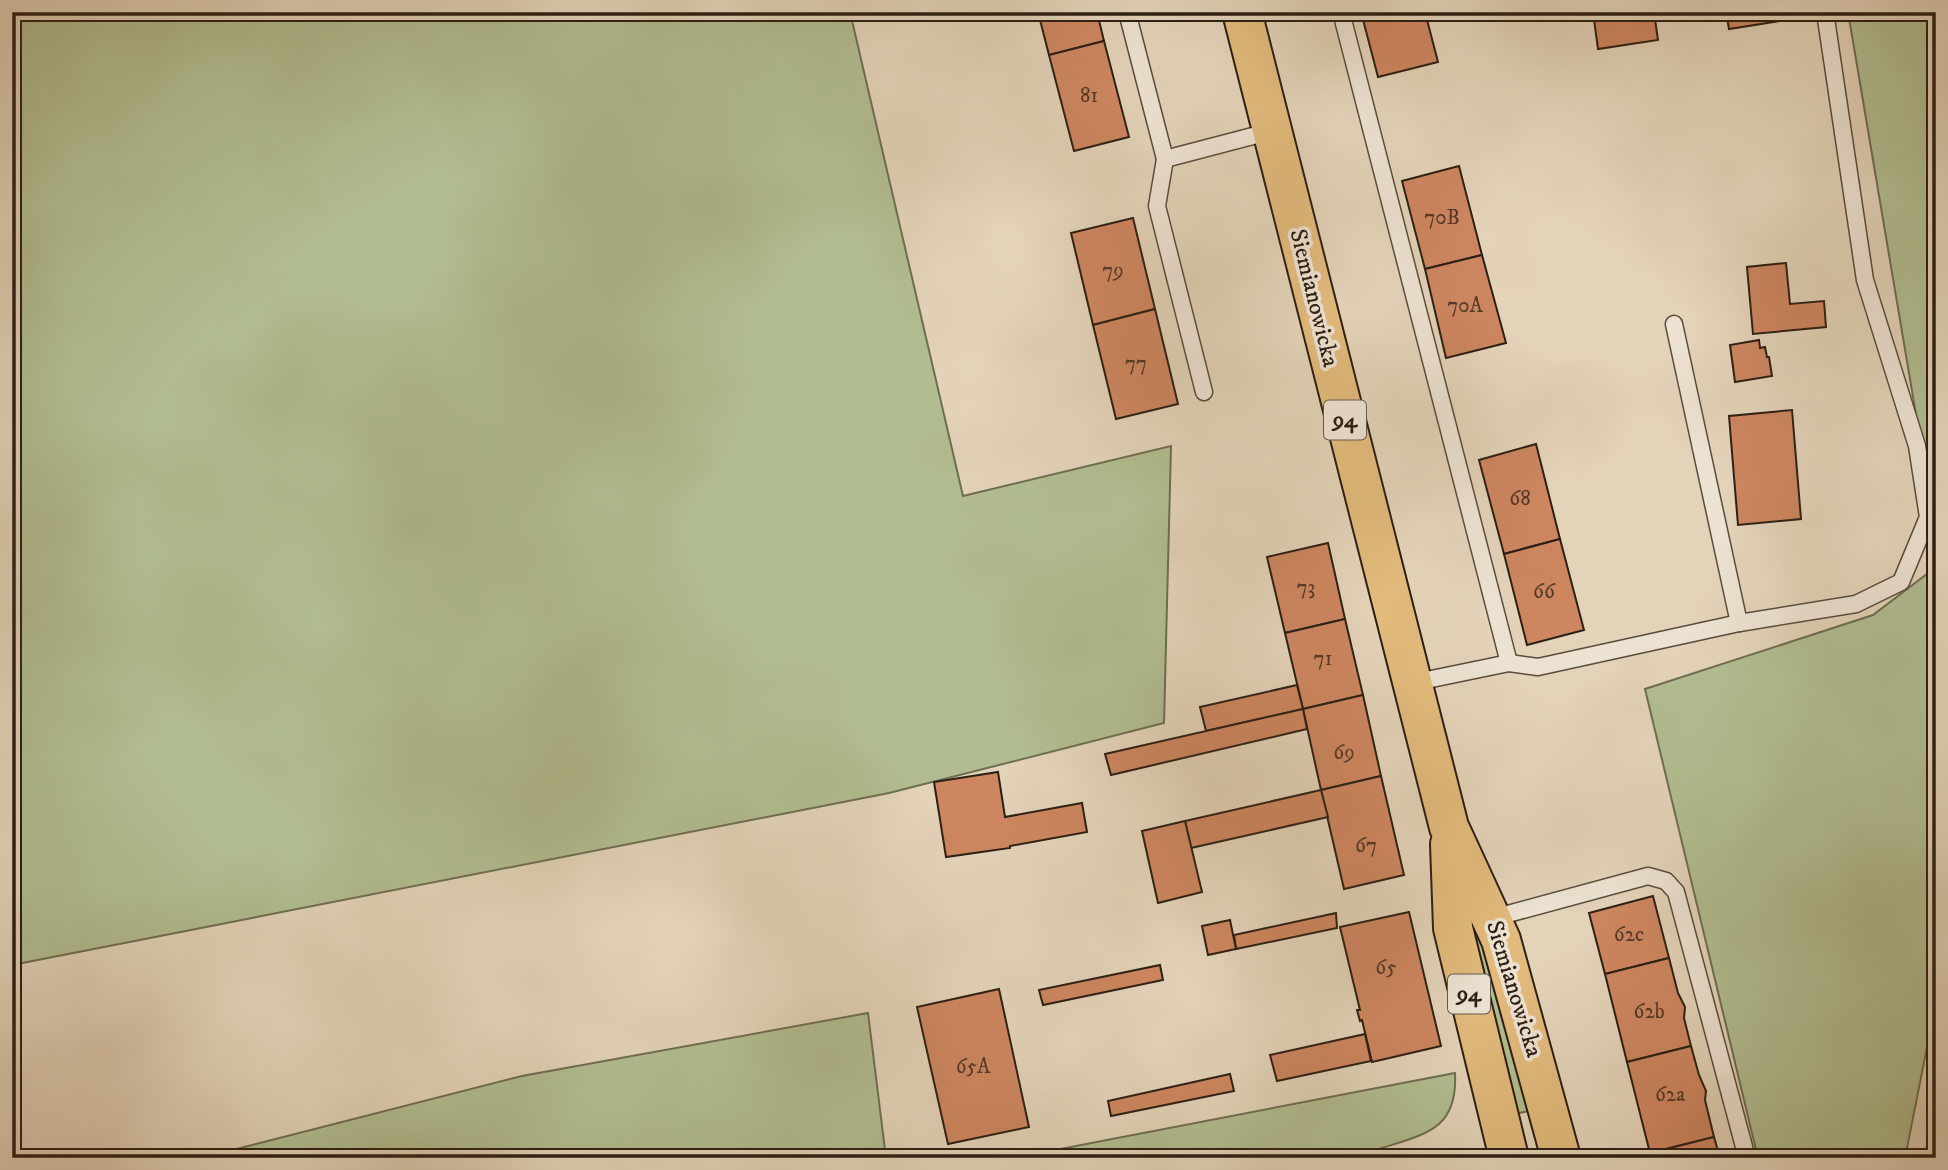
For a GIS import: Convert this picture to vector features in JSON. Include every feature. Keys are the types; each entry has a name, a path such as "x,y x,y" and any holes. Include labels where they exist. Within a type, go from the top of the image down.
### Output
{"main road":[{"name":"Siemianowicka","path":"1241,12 1449,827 1501,940 1561,1158"},
{"name":"Siemianowicka","path":"1449,827 1453,928 1509,1158"}],"lane":[{"path":"1127,12 1164,159 1157,205 1205,392"},
{"path":"1341,12 1509,663"},
{"path":"1412,683 1509,663 1538,667 1740,623 1856,604 1901,582 1928,517 1917,446 1866,280 1825,12"},
{"path":"1164,159 1272,131"},
{"path":"1674,324 1740,623"},
{"path":"1493,918 1648,876 1665,881 1676,892 1748,1158"}],"green space":[{"path":"12,12 850,12 963,496 1171,446 1164,723 889,793 12,965"},
{"path":"1848,12 1936,12 1936,533"},
{"path":"1936,567 1936,1002 1905,1158 1758,1158 1645,689 1873,615"},
{"path":"1467,917 1479,929 1529,1111 1515,1114"},
{"path":"868,1013 886,1158 201,1158 522,1076"},
{"path":"1455,1073 1451,1107 1444,1118 1424,1133 1379,1149 1380,1158 1013,1158"}],"building":[{"path":"1038,12 1097,12 1104,41 1049,55"},
{"path":"1361,12 1425,12 1438,62 1378,77"},
{"path":"1593,12 1654,12 1658,40 1598,49"},
{"path":"1726,12 1785,12 1786,20 1729,29"},
{"path":"1104,41 1129,137 1074,151 1049,55"},
{"path":"1459,166 1482,255 1425,269 1402,181"},
{"path":"1133,218 1155,309 1093,325 1071,233"},
{"path":"1482,255 1506,343 1446,358 1425,269"},
{"path":"1786,263 1790,304 1824,301 1826,327 1753,334 1747,267"},
{"path":"1155,309 1178,404 1116,419 1093,325"},
{"path":"1759,340 1760,348 1765,347 1769,357 1772,376 1735,382 1730,345"},
{"path":"1792,410 1801,519 1738,525 1729,416"},
{"path":"1536,444 1560,539 1504,554 1479,460"},
{"path":"1560,539 1584,630 1527,645 1504,554"},
{"path":"1328,543 1345,619 1285,633 1267,557"},
{"path":"1345,619 1363,695 1303,709 1285,633"},
{"path":"1297,685 1303,709 1206,731 1200,707"},
{"path":"1363,695 1381,776 1321,790 1303,709"},
{"path":"1303,709 1307,729 1111,775 1105,754"},
{"path":"998,772 1005,817 1082,803 1087,832 1010,848 946,857 934,782"},
{"path":"1381,776 1404,875 1344,889 1321,790"},
{"path":"1321,790 1328,817 1191,848 1185,821"},
{"path":"1185,821 1202,892 1158,903 1142,831"},
{"path":"1653,896 1669,958 1605,974 1589,913"},
{"path":"1409,912 1441,1046 1372,1062 1357,1010 1360,1010 1340,927"},
{"path":"1336,913 1337,928 1236,949 1234,935"},
{"path":"1230,920 1236,949 1208,955 1202,926"},
{"path":"1669,958 1678,993 1685,1007 1684,1018 1691,1046 1627,1062 1605,974"},
{"path":"1160,965 1163,980 1043,1005 1039,990"},
{"path":"999,989 1029,1127 948,1144 917,1007"},
{"path":"1365,1034 1371,1061 1277,1081 1270,1055"},
{"path":"1691,1046 1706,1091 1705,1100 1714,1137 1650,1153 1627,1062"},
{"path":"1230,1074 1234,1091 1111,1116 1108,1101"},
{"path":"1714,1137 1720,1158 1651,1158 1650,1153"}],"railway":[{"path":"1928,1158 1936,1110"}]}
